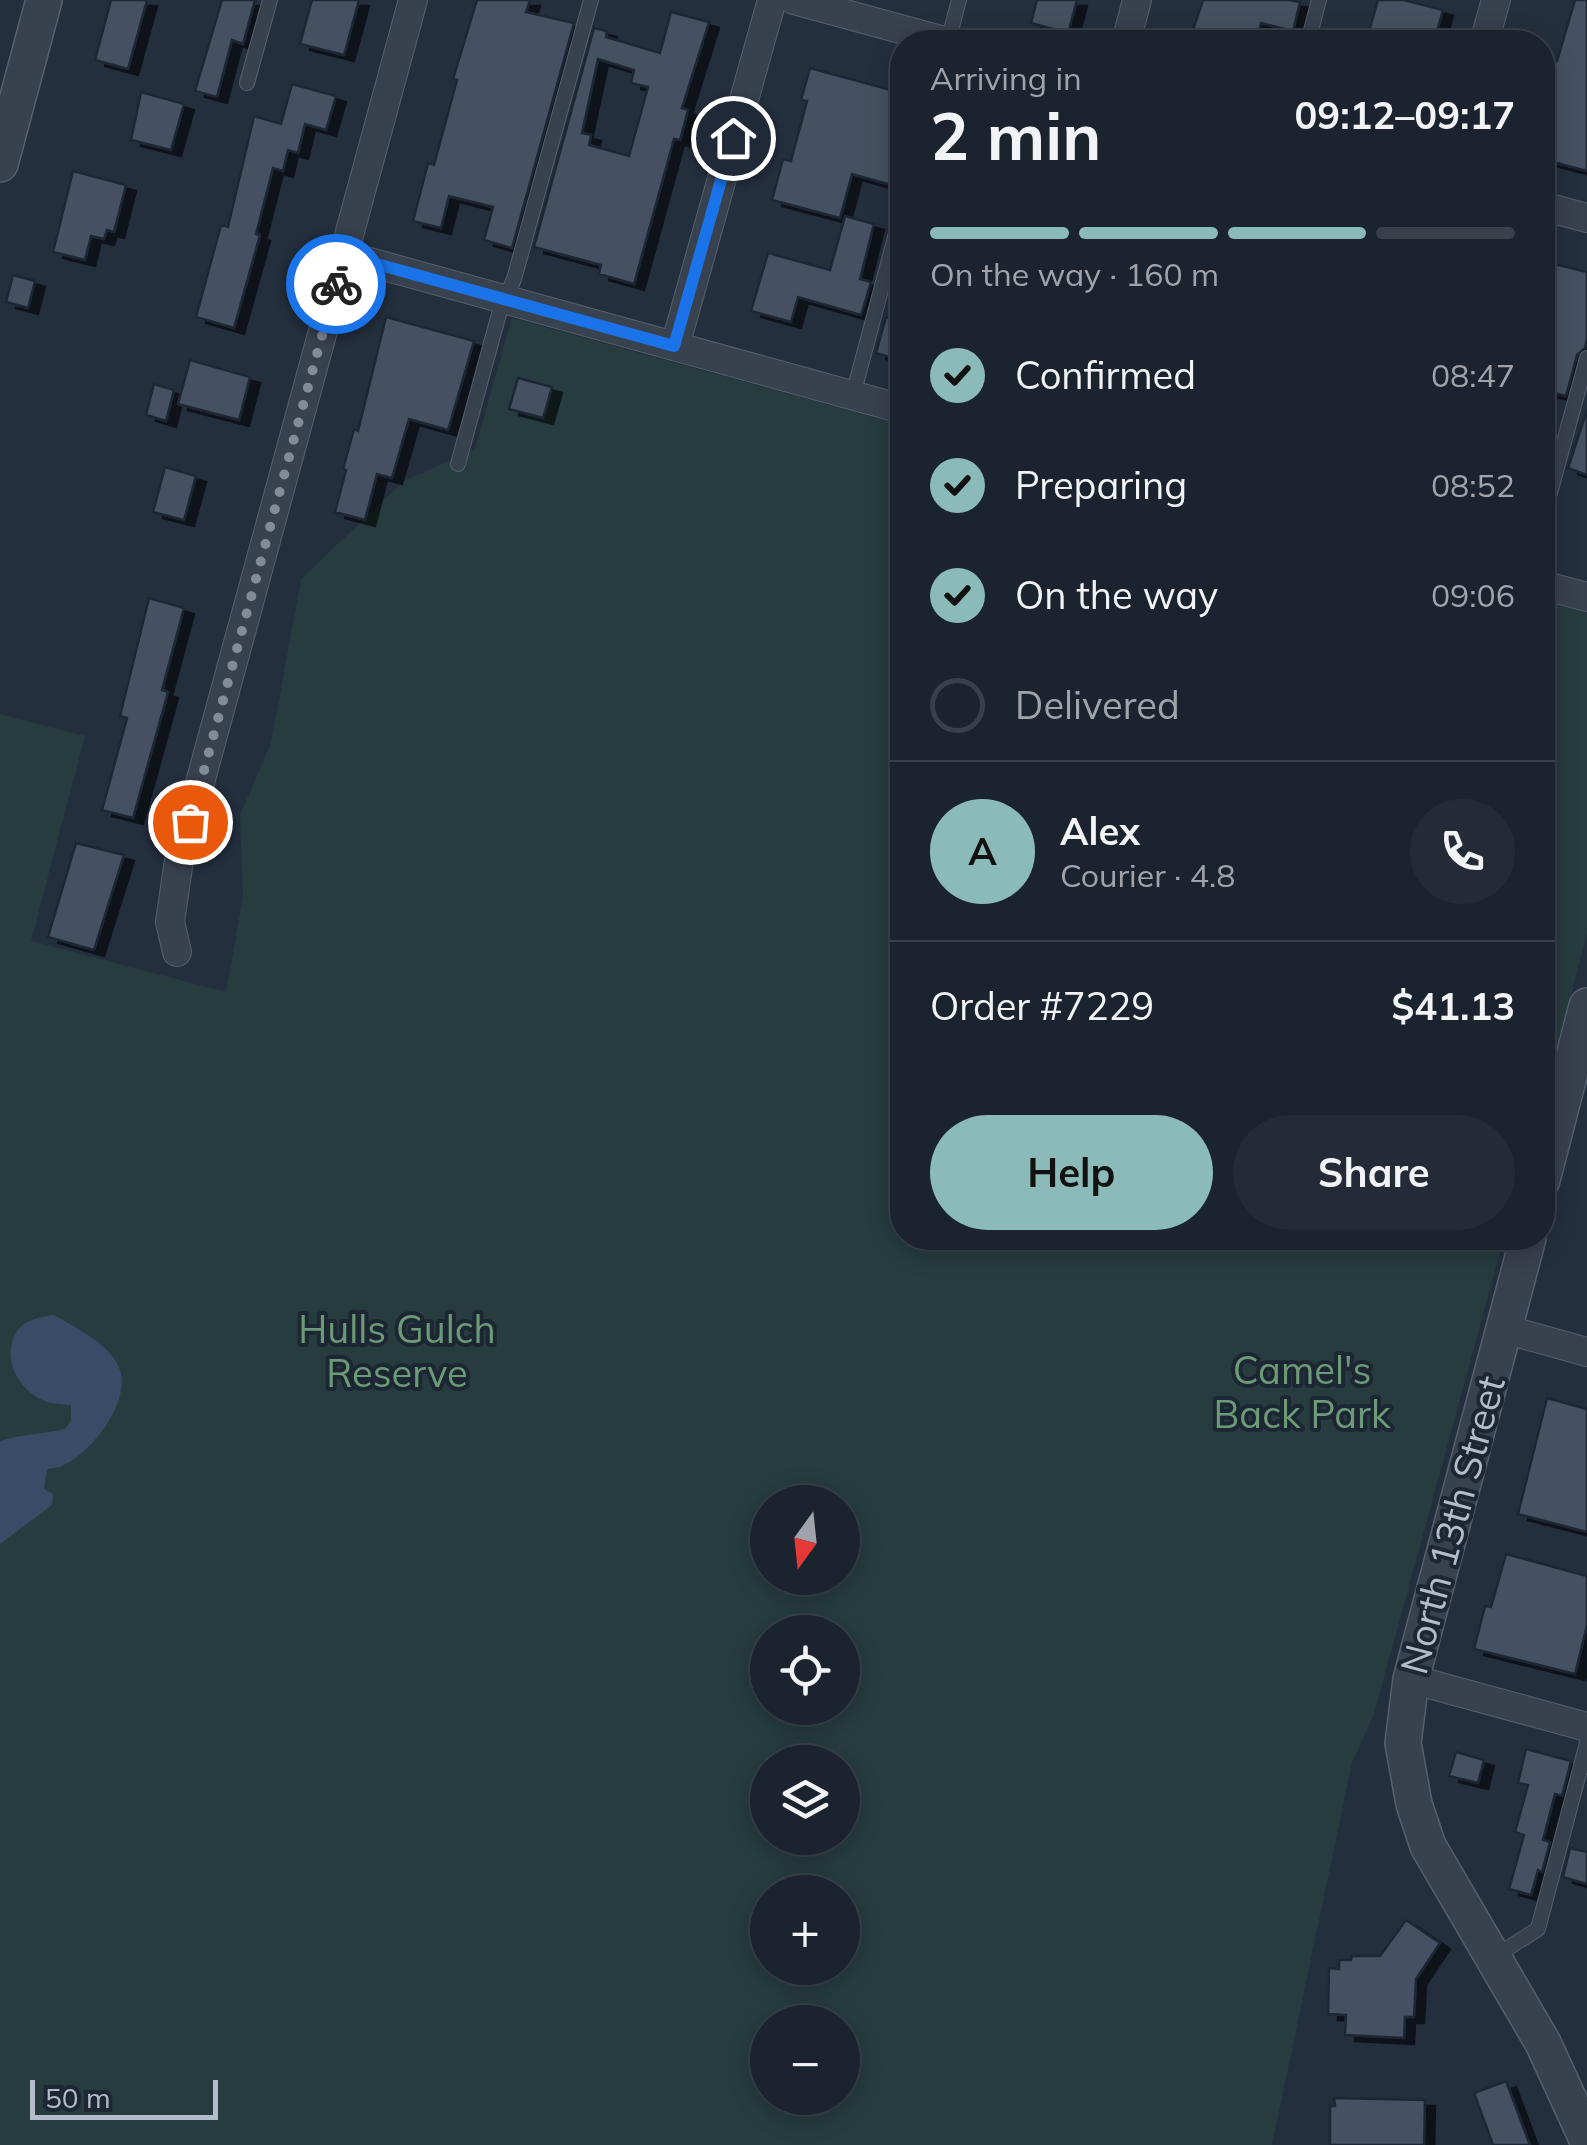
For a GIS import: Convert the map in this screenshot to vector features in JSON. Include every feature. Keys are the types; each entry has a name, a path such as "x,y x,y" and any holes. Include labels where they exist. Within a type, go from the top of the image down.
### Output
{"street":[{"path":"0,164 44,0"},
{"path":"176,952 170,922 179,860 413,0"},
{"path":"674,346 772,0"},
{"path":"794,0 904,30"},
{"path":"1129,30 1138,0"},
{"path":"1487,30 1496,0"},
{"path":"1555,209 1587,218"},
{"path":"344,255 890,406"},
{"path":"1555,588 1587,597"},
{"path":"1555,1130 1587,1006"},
{"name":"North 13th Street","path":"1525,1250 1411,1679 1403,1743 1417,1814 1428,1846 1543,2043 1587,2140"},
{"path":"1504,1329 1587,1352"},
{"path":"1411,1679 1587,1728"}],"lane":[{"path":"246,84 270,0"},
{"path":"458,464 592,0"},
{"path":"951,30 959,0"},
{"path":"1311,30 1320,0"},
{"path":"853,395 890,255"},
{"path":"1555,475 1587,358"},
{"path":"1494,1958 1538,1929 1587,1744"}],"green space":[{"name":"Hulls Gulch Reserve","path":"512,318 890,422 890,1250 1501,1250 1374,1714 1352,1763 1272,2145 0,2145 0,714 85,736 31,941 226,992 243,897 240,815 271,743 301,579 404,481 475,449"},
{"path":"1555,604 1587,613 1587,934 1555,1053"}],"water":[{"path":"54,1315 109,1352 120,1370 120,1397 106,1425 85,1450 62,1466 47,1469 44,1489 53,1494 52,1505 0,1544 0,1441 65,1429 71,1421 71,1405 37,1397 21,1382 12,1363 12,1341 17,1331 29,1321"}],"building":[{"path":"111,0 147,0 128,69 95,60"},
{"path":"222,0 255,0 243,44 232,40 217,97 195,91"},
{"path":"312,0 359,0 344,55 300,44"},
{"path":"477,0 530,0 526,12 574,23 512,248 484,240 493,207 449,196 441,228 413,221 428,163 434,165 457,80 453,79"},
{"path":"1037,0 1077,0 1069,30 1031,23"},
{"path":"1203,0 1300,2 1293,30 1261,23 1259,30 1193,30"},
{"path":"1378,0 1404,0 1443,10 1437,30 1369,30"},
{"path":"1575,0 1587,0 1587,171 1555,162 1557,61"},
{"path":"671,12 709,22 682,108 688,110 680,140 674,139 634,284 599,274 601,265 534,247 594,28 607,31 606,37 660,53","holes":["598,59 634,70 631,83 648,87 629,156 589,145 591,135 582,133"]},
{"path":"810,68 890,90 890,185 852,174 840,218 772,200 783,159 791,161 807,101 801,100"},
{"path":"292,84 336,96 326,130 305,124 298,153 288,150 283,171 273,168 256,234 260,235 234,328 196,317 221,225 228,227 254,116 281,124"},
{"path":"141,92 184,104 171,150 131,140"},
{"path":"73,171 126,185 114,232 107,230 104,239 91,236 85,260 53,252"},
{"path":"845,216 874,224 860,279 871,282 861,315 798,297 791,322 751,311 768,253 830,270"},
{"path":"1555,264 1587,272 1587,339 1585,348 1577,355 1566,396 1555,393"},
{"path":"13,275 35,281 28,308 6,302"},
{"path":"386,317 474,341 448,430 409,419 392,478 377,474 365,520 335,512 346,470 343,469 354,429 358,431"},
{"path":"886,317 890,318 890,357 876,353"},
{"path":"190,360 250,377 239,420 178,404"},
{"path":"518,378 552,387 543,418 509,409"},
{"path":"154,384 174,390 166,421 146,415"},
{"path":"1587,410 1587,475 1568,468"},
{"path":"165,467 196,476 184,520 153,512"},
{"path":"149,598 184,608 162,690 168,692 133,818 102,810 127,718 120,716"},
{"path":"76,843 124,855 94,950 48,937"},
{"path":"1547,1398 1587,1409 1587,1532 1518,1514"},
{"path":"1506,1554 1587,1576 1587,1625 1575,1674 1474,1649 1485,1606 1491,1607"},
{"path":"1526,1749 1571,1761 1562,1796 1555,1794 1543,1840 1550,1842 1531,1895 1509,1889 1524,1835 1515,1832 1528,1785 1518,1783"},
{"path":"1456,1752 1484,1760 1478,1783 1449,1776"},
{"path":"1570,1848 1587,1852 1587,1884 1563,1877"},
{"path":"1406,1920 1440,1943 1416,1979 1414,2017 1405,2017 1404,2038 1345,2035 1346,2015 1328,2014 1329,1968 1339,1969 1339,1960 1351,1960 1352,1956 1380,1956"},
{"path":"1506,2081 1530,2145 1493,2145 1474,2093"},
{"path":"1334,2098 1425,2100 1424,2145 1330,2145 1330,2106 1335,2106"}],"way so far":[{"path":"190,822 336,284"}],"route":[{"path":"336,284 344,255 674,346 733,138"}],"park label":[{"name":"Camel's Back Park","path":"1302,1393"}]}
